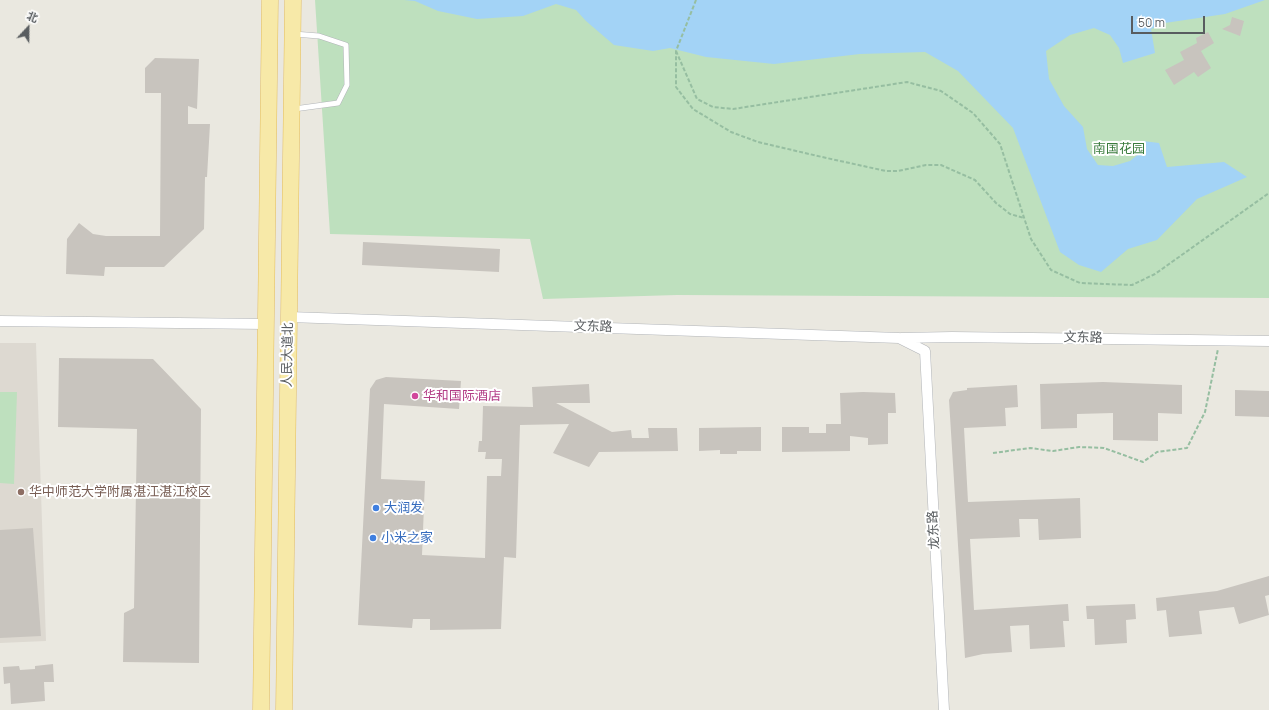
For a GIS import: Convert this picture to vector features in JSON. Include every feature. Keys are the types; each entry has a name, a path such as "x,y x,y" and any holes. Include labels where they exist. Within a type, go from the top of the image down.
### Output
{"main road":[{"name":"人民大道北","path":"261,710 270,0"},
{"name":"人民大道北","path":"284,710 293,0"}],"street":[{"name":"文东路","path":"289,317 897,338 952,337 1269,341"},
{"path":"0,321 266,324"},
{"name":"文东路","path":"897,338 924,351"},
{"name":"龙东路","path":"924,351 944,710"}],"lane":[{"path":"292,110 338,102 346,85 346,45 319,36 293,34"}],"path":[{"path":"696,0 676,51 676,87 681,96 693,109 731,132 758,142 886,171 898,171 926,165 941,165 975,180 996,203 1010,214 1024,218"},
{"path":"676,51 697,99 713,107 733,109 907,82 941,91 972,112 1000,144 1031,238 1051,270 1080,283 1132,285 1155,274 1269,193"},
{"path":"993,453 1030,448 1053,451 1079,447 1104,448 1143,462 1157,452 1187,448 1205,412 1220,340"}],"shaded area":[{"name":"华中师范大学附属湛江湛江校区","path":"0,343 36,343 46,641 0,643"}],"green space":[{"name":"南国花园","path":"315,0 1269,0 1269,298 677,295 543,299 530,239 330,234"},
{"path":"0,392 17,392 14,484 0,483"}],"water":[{"path":"404,0 1265,0 1225,14 1165,23 1151,29 1155,53 1123,63 1119,48 1110,35 1094,28 1070,35 1046,51 1049,79 1064,106 1083,127 1087,149 1098,165 1113,166 1130,161 1140,153 1143,141 1159,143 1167,167 1224,162 1247,177 1197,199 1157,240 1128,249 1101,272 1079,265 1060,252 1013,128 958,71 925,52 860,54 774,64 706,57 670,48 653,51 614,45 586,21 576,10 556,4 523,16 477,19 438,11 415,1"}],"building":[{"path":"1232,17 1244,21 1240,36 1222,29 1230,25"},
{"path":"1208,32 1214,43 1201,51 1211,68 1198,77 1194,72 1174,85 1165,70 1184,60 1180,52 1197,43 1196,38"},
{"path":"155,58 199,59 197,109 188,106 188,124 210,124 207,177 205,177 204,229 164,267 105,267 104,276 66,274 67,239 79,223 93,234 106,236 160,236 161,93 145,93 145,68"},
{"path":"363,242 500,249 499,272 362,265"},
{"path":"59,358 153,359 201,409 199,663 123,662 124,613 134,608 137,429 58,427"},
{"path":"386,377 461,381 459,409 384,404 381,479 425,481 422,555 485,558 487,476 501,476 502,459 485,459 486,452 478,452 479,441 482,441 483,406 533,407 532,387 589,384 590,403 556,403 612,432 631,430 632,438 649,438 648,428 677,428 678,451 599,452 589,467 553,453 569,424 520,425 516,558 504,557 501,629 430,630 430,619 413,619 412,628 358,625 370,389 376,380"},
{"path":"1103,382 1182,385 1182,414 1158,413 1158,441 1113,440 1113,413 1077,414 1077,428 1041,429 1040,384"},
{"path":"1017,385 1018,407 1005,408 1006,426 964,428 968,502 1080,498 1081,538 1039,540 1038,519 1019,519 1020,537 970,539 974,610 1068,604 1069,621 1063,621 1065,647 1030,649 1029,625 1010,626 1012,652 983,654 965,658 949,400 953,392 967,390 967,388"},
{"path":"1235,390 1269,391 1269,417 1235,416"},
{"path":"840,393 895,393 896,413 888,413 888,444 868,445 868,438 850,436 850,451 782,452 782,427 809,427 809,433 826,433 826,424 841,424"},
{"path":"761,427 761,451 737,451 737,454 720,454 720,450 699,451 699,428"},
{"path":"33,528 41,636 0,638 0,530"},
{"path":"1269,576 1269,595 1265,596 1269,615 1239,624 1234,607 1199,611 1202,634 1169,637 1166,610 1157,611 1156,598 1217,591"},
{"path":"1135,604 1136,619 1126,620 1127,643 1095,645 1094,619 1087,619 1086,606"},
{"path":"53,664 54,682 44,682 45,701 11,704 10,683 4,684 3,667 19,666 20,670 35,669 35,666"}],"place":[{"name":"华和国际酒店","path":"415,396"},
{"name":"华中师范大学附属湛江湛江校区","path":"21,492"},
{"name":"大润发","path":"376,508"},
{"name":"小米之家","path":"373,538"}]}
